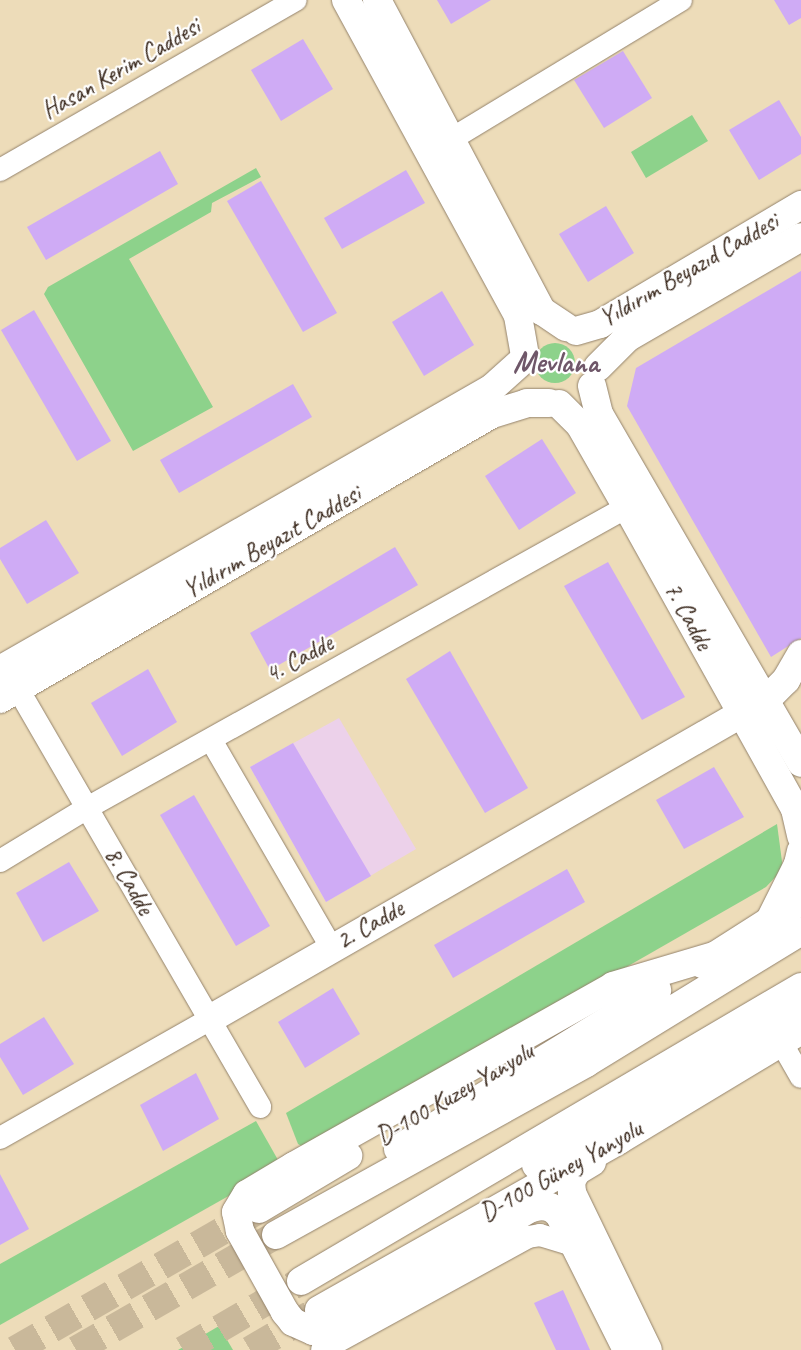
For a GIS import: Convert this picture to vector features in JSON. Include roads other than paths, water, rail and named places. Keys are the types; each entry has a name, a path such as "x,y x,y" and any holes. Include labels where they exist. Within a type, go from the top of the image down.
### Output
{"main road":[{"path":"346,0 518,316 525,383 539,399 554,404 578,399 595,377 592,346 571,329 542,311 377,0"},
{"name":"Yıldırım Beyazıd Caddesi","path":"571,329 600,324 801,205"},
{"name":"Yıldırım Beyazıd Caddesi","path":"595,377 627,338 801,237"},
{"path":"522,356 542,331 571,329"},
{"name":"Yıldırım Beyazıt Caddesi","path":"5,676 492,388 522,356"},
{"name":"7. Cadde","path":"595,377 599,414 767,699 801,763"},
{"name":"Yıldırım Beyazıt Caddesi","path":"5,676 492,414 527,403 554,404"},
{"name":"7. Cadde","path":"554,404 580,425 627,506 795,809 801,836"},
{"path":"767,699 786,680 801,654"},
{"name":"2. Cadde","path":"210,1020 331,947 741,712 767,699"},
{"path":"769,922 784,895 801,851"},
{"path":"312,1215 339,1187 360,1172 717,955 801,901"},
{"path":"276,1235 586,1063 801,931"},
{"path":"627,1350 559,1214 550,1207 540,1206 529,1209 337,1324 313,1331 293,1322 285,1312 240,1231 236,1212 247,1194 278,1175 604,990 678,964 717,955"},
{"path":"301,1281 801,987"},
{"name":"D-100 Kuzey Yanyolu","path":"259,1209 570,1028 657,990"},
{"path":"409,1218 434,1215 478,1197 801,1012"},
{"name":"D-100 Güney Yanyolu","path":"319,1310 619,1140 791,1036"},
{"path":"619,1140 612,1148 577,1171 571,1181 572,1193 648,1350"}],"street":[{"name":"Hasan Kerim Caddesi","path":"0,170 296,0"},
{"path":"450,140 680,0"},
{"name":"4. Cadde","path":"0,861 87,808 212,740 627,506"},
{"name":"8. Cadde","path":"5,676 87,808 260,1107"},
{"path":"212,740 331,947"},
{"name":"2. Cadde","path":"0,1138 210,1020"},
{"path":"791,1036 801,1077"},
{"path":"322,1350 528,1237 540,1235 572,1239"}],"tunnel":[{"path":"15,1350 258,1210"},
{"path":"76,1350 276,1235"},
{"path":"183,1350 301,1281"},
{"path":"250,1350 315,1312"}],"district":[{"name":"Mevlana","path":"556,362"}]}
